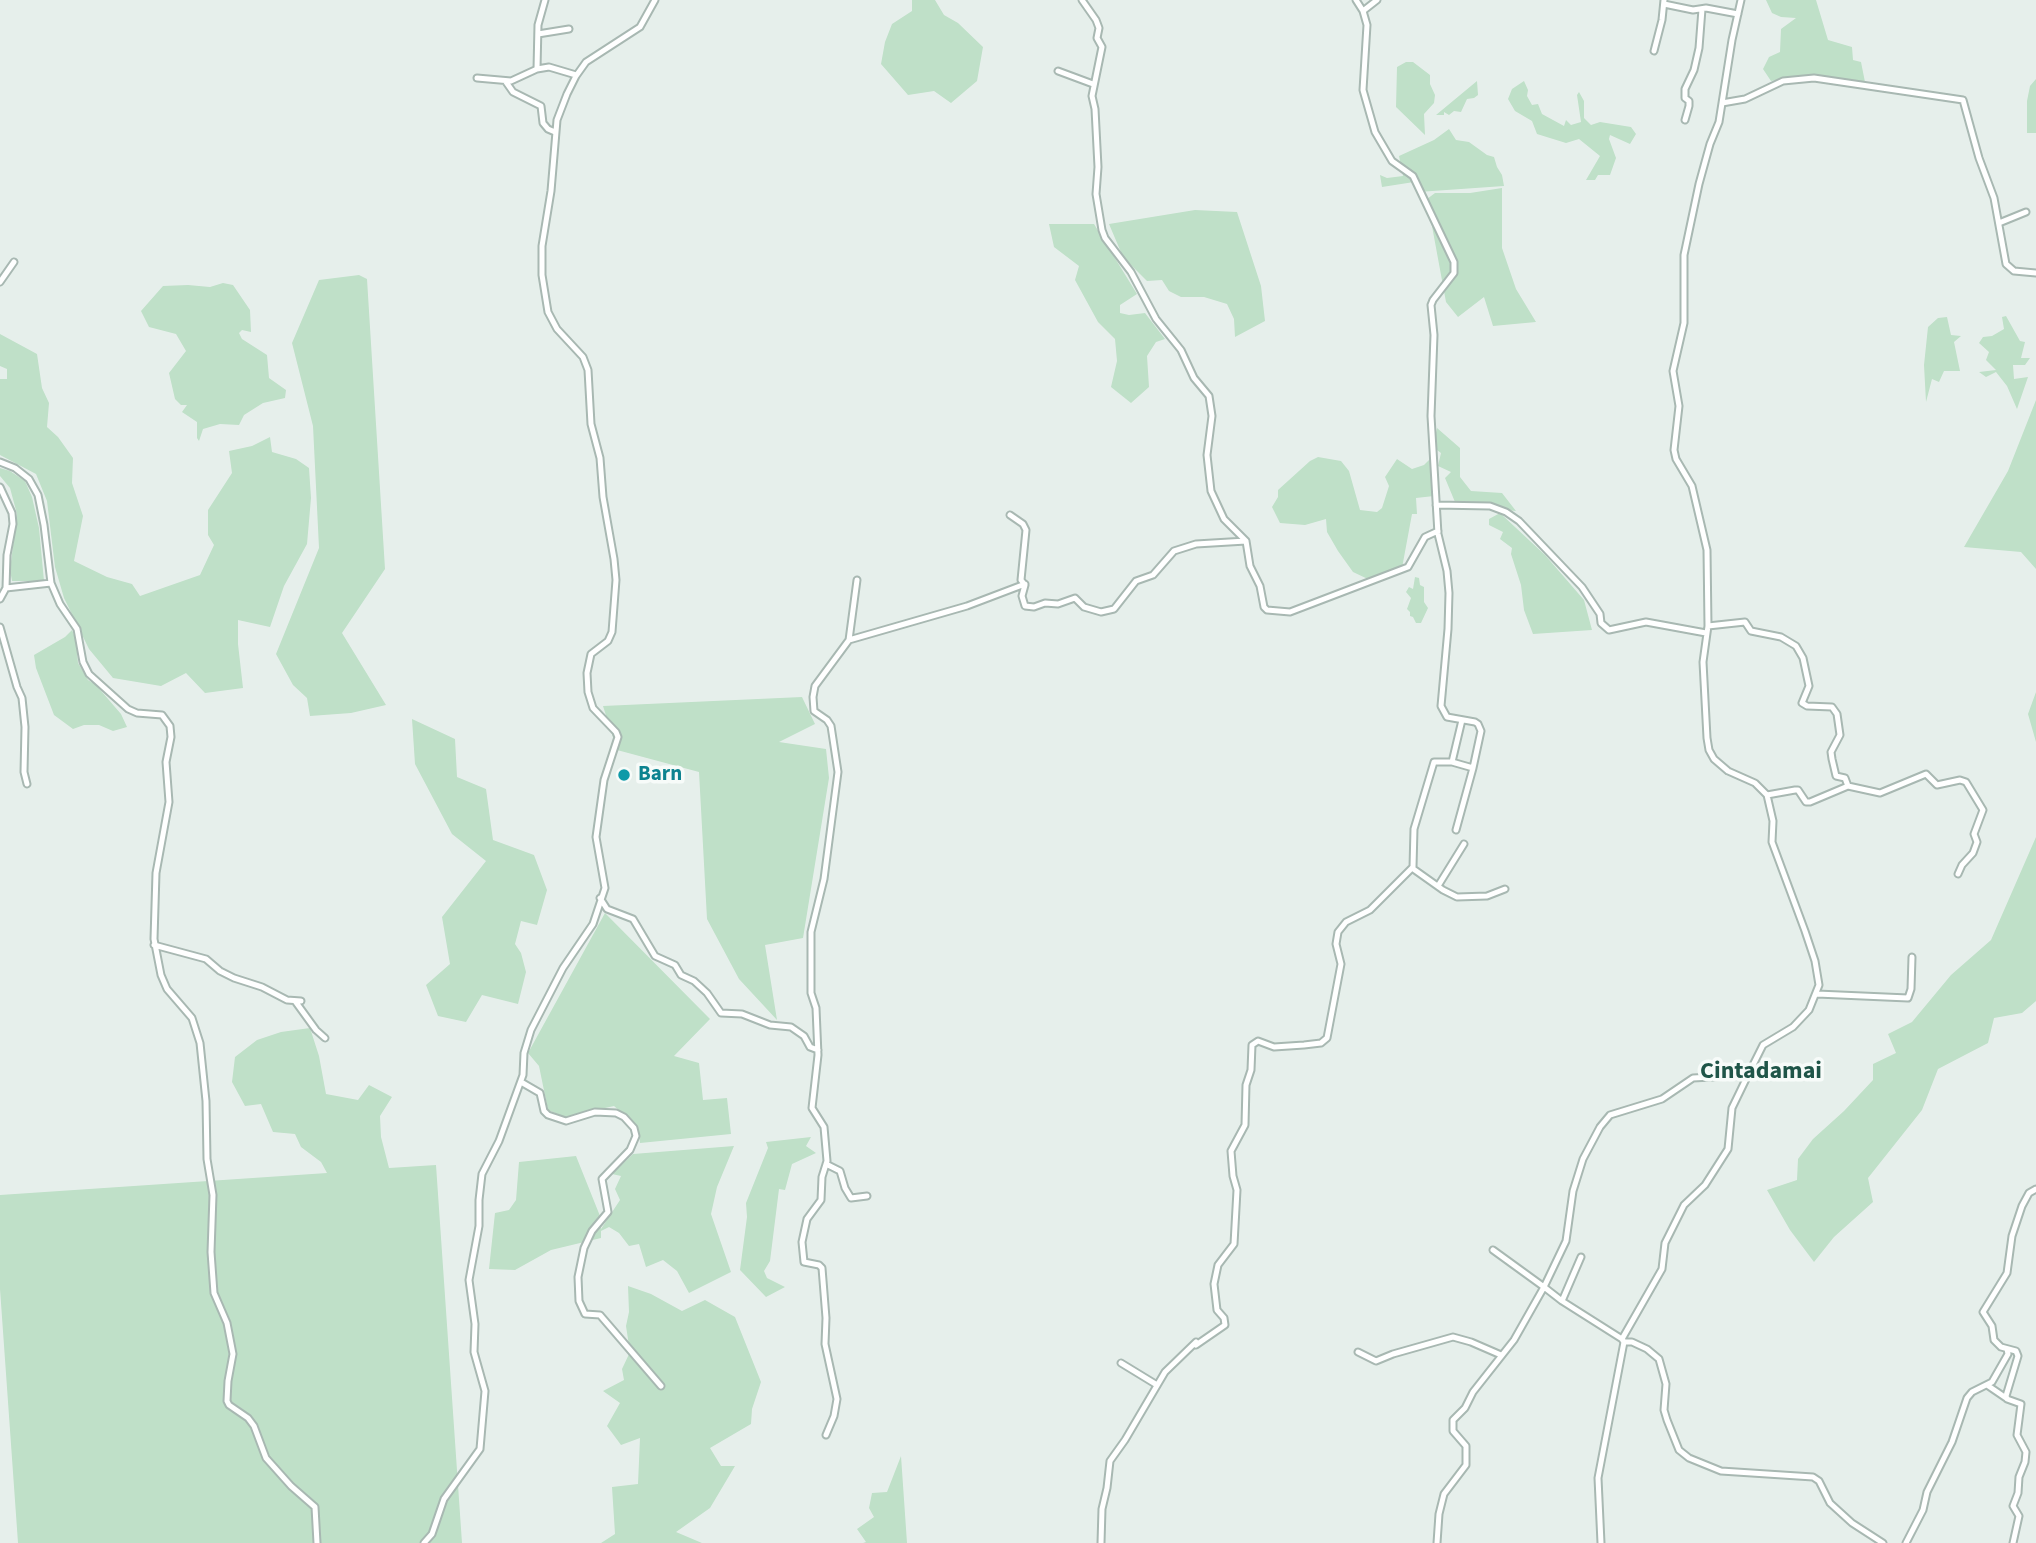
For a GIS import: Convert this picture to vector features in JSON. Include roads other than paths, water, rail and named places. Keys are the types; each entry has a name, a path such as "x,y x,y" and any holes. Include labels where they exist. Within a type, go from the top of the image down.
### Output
{"street":[{"path":"537,69 540,14 545,0"},
{"path":"424,1543 432,1534 444,1499 480,1449 485,1391 472,1343 475,1324 470,1271 480,1226 482,1174 499,1141 521,1082 524,1053 531,1030 563,968 593,924 605,883 598,860 596,837 604,780 618,737 593,708 588,692 587,673 590,654 608,640 612,632 616,580 600,458 591,424 588,370 583,356 552,321 545,296 542,246 551,191 557,120 576,75 592,57 640,27 655,0"},
{"path":"1082,0 1095,18 1099,28 1097,38 1102,45 1092,96 1098,167 1096,189 1102,230 1131,272 1156,319 1181,350 1194,378 1209,396 1212,416 1207,455 1211,491 1224,519 1246,541 1250,566 1261,586 1264,607 1267,610 1287,612 1327,599 1338,592 1369,584 1408,566 1425,537 1438,531"},
{"path":"1356,0 1363,11 1368,42 1364,55 1363,90 1375,132 1392,161 1413,176 1454,262 1454,273 1433,300 1432,306 1434,335 1431,416 1436,505 1449,593 1441,706 1447,717 1475,722 1480,727 1473,768 1456,830"},
{"path":"1363,11 1377,0"},
{"path":"1601,1543 1598,1478 1623,1341 1662,1269 1665,1243 1673,1224 1688,1199 1705,1185 1728,1149 1732,1108 1763,1045 1793,1027 1809,1010 1817,994 1819,977 1772,842 1773,821 1767,795 1755,783 1728,772 1709,750 1703,662 1708,626 1707,550 1692,486 1676,459 1674,450 1679,406 1673,371 1683,330 1684,255 1699,184 1719,122 1741,0"},
{"path":"1654,51 1664,2 1693,10 1738,15"},
{"path":"1685,120 1689,101 1685,98 1685,89 1694,70 1699,48 1702,9"},
{"path":"538,34 569,29"},
{"path":"477,78 506,82 549,67 576,75"},
{"path":"1058,71 1093,85"},
{"path":"1722,103 1745,99 1783,80 1814,78 1963,100 1979,158 1994,198 2006,264 2014,271 2036,273"},
{"path":"506,82 513,92 541,106 543,123 555,132"},
{"path":"1999,223 2026,212"},
{"path":"0,282 14,262"},
{"path":"0,462 15,468 29,479 38,495 51,583 60,604 77,629 83,662 89,674 128,709 137,713 162,715 170,726 171,737 166,762 169,802 156,873 153,917 155,945 161,975 167,989 192,1018 200,1043 206,1101 207,1159 212,1195 211,1252 214,1293 227,1323 233,1354 227,1401 254,1426 267,1458 291,1486 315,1507 317,1543"},
{"path":"0,486 12,513 12,533 5,571 6,588 0,599"},
{"path":"1436,505 1490,506 1519,521 1582,586 1600,614 1601,622 1609,630 1625,628 1638,622 1706,633"},
{"path":"1010,515 1023,524 1026,530 1021,580 1025,584"},
{"path":"1025,584 1022,596 1026,607 1045,603 1058,604 1075,598 1087,609 1106,612 1116,606 1136,581 1153,575 1174,551 1196,544 1246,541"},
{"path":"826,1435 837,1399 825,1344 825,1292 821,1267 805,1263 802,1242 807,1219 821,1199 822,1175 826,1164 824,1127 811,1108 818,1050 815,1035 816,1008 811,991 811,932 824,879 838,772 831,726 814,711 813,697 815,686 849,640 857,580"},
{"path":"6,588 51,583"},
{"path":"849,640 967,606 1025,584"},
{"path":"1708,626 1745,622 1751,631 1781,637 1796,646 1803,657 1809,686 1802,703 1807,706 1832,707 1837,715 1840,735 1831,752 1836,776 1844,778 1847,786"},
{"path":"0,627 22,698 25,727 24,772 27,783"},
{"path":"1452,762 1461,720"},
{"path":"1101,1543 1102,1509 1110,1461 1165,1372 1196,1344 1225,1325 1224,1318 1217,1310 1214,1284 1219,1265 1234,1244 1237,1190 1231,1151 1245,1125 1246,1085 1251,1070 1252,1045 1257,1041 1281,1047 1304,1045 1325,1040 1329,1035 1341,964 1336,944 1338,932 1346,922 1370,911 1412,868 1414,829 1434,762 1452,762 1473,768"},
{"path":"1767,795 1795,790 1806,802 1810,802 1847,786 1880,793 1925,774 1933,779 1936,785 1960,780 1966,782 1983,810 1975,834 1977,842 1973,853 1958,874"},
{"path":"1438,886 1464,844"},
{"path":"1412,868 1449,895 1472,898 1506,889"},
{"path":"600,898 607,909 634,919 655,956 676,965 681,975 694,981 707,993 721,1013 742,1014 770,1025 791,1027 803,1035 809,1046 818,1050"},
{"path":"155,945 206,959 234,978 298,1001 316,1030 325,1038"},
{"path":"1817,994 1908,998 1912,989 1912,957"},
{"path":"1437,1543 1439,1514 1444,1494 1464,1468 1466,1461 1466,1446 1454,1433 1453,1420 1467,1406 1472,1394 1514,1340 1544,1287 1566,1241 1573,1191 1583,1159 1604,1120 1610,1115 1662,1099 1693,1078 1748,1075"},
{"path":"521,1082 540,1093 544,1111 548,1115 566,1121 596,1112 617,1113 634,1128 636,1136 630,1150 602,1179 608,1212 592,1231 584,1248 578,1278 579,1301 584,1314 600,1315 661,1386"},
{"path":"826,1164 840,1171 851,1198 867,1196"},
{"path":"1906,1543 1923,1510 1926,1493 1952,1442 1967,1398 1972,1392 1992,1382 2009,1353 2009,1349 1994,1339 1992,1326 1984,1316 1984,1310 2006,1275 2012,1236 2022,1206 2029,1194 2036,1189"},
{"path":"1493,1250 1562,1301 1623,1341 1647,1349 1659,1359 1666,1384 1664,1410 1667,1420 1679,1450 1689,1458 1703,1465 1730,1472 1813,1477 1819,1481 1830,1503 1852,1523 1883,1543"},
{"path":"1562,1301 1581,1257"},
{"path":"1358,1352 1369,1360 1379,1360 1453,1337 1501,1355"},
{"path":"2001,1346 2016,1351 2018,1356 2006,1398"},
{"path":"1121,1363 1157,1385"},
{"path":"1987,1385 2021,1404 2017,1435 2025,1452 2025,1462 2013,1506 2019,1516 2013,1543"}],"place":[{"name":"Barn","path":"624,775"}],"district":[{"name":"Cintadamai","path":"1761,1073"}]}
